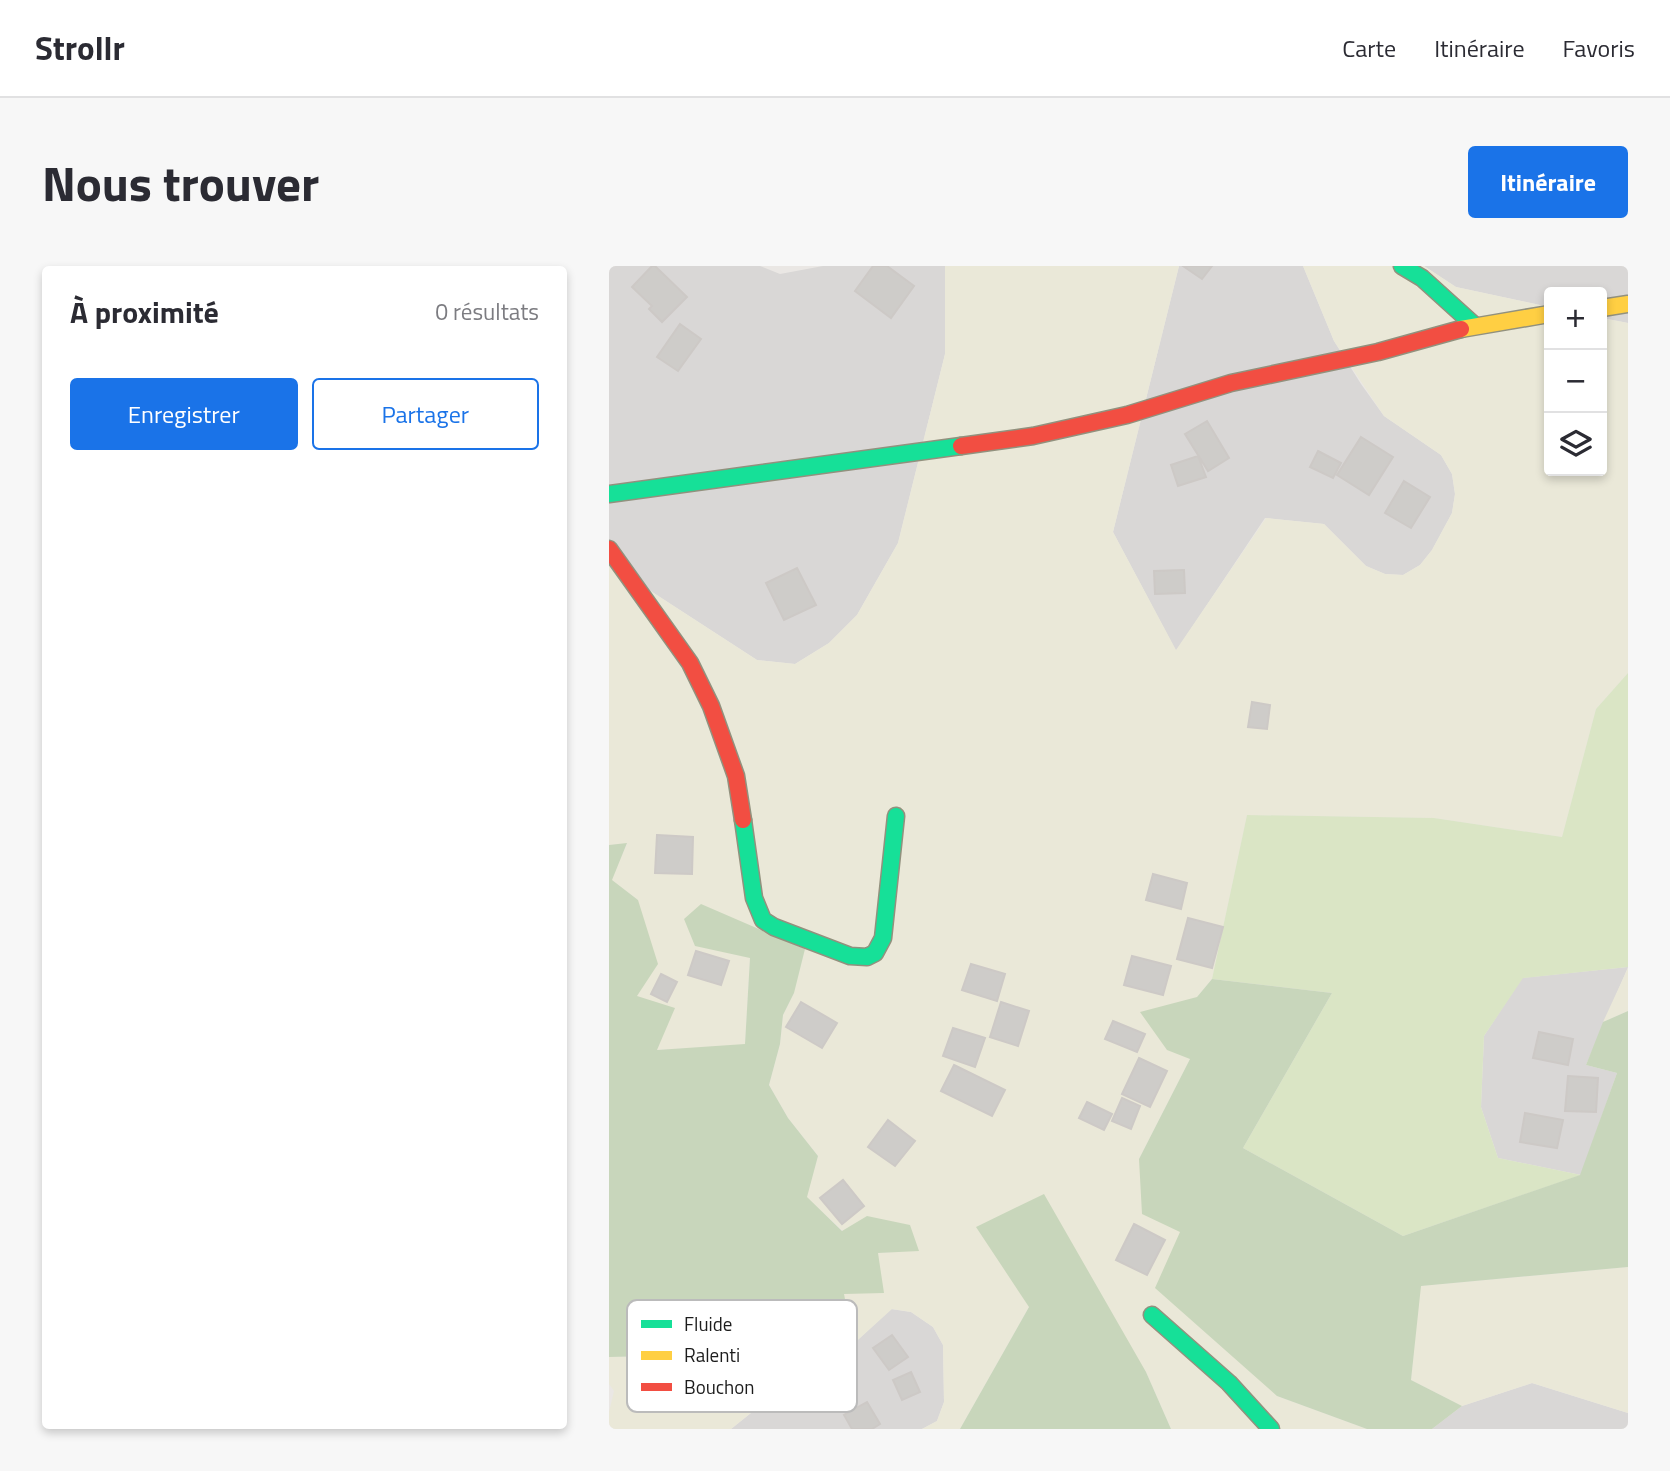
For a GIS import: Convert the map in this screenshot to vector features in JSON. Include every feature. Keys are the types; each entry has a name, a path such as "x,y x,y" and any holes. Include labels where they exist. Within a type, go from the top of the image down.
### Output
{"street":[{"path":"1402,266 1422,278 1473,325"},
{"path":"1607,307 1628,304"},
{"path":"609,494 1033,436 1127,415 1231,383 1378,352 1473,325 1544,315"},
{"path":"609,550 677,643 711,706 736,776 754,898 764,920 774,927 850,956 863,959 873,956 880,949 883,938 896,816"},
{"path":"1151,1315 1229,1383 1271,1429"}],"shaded area":[{"path":"609,266 760,266 780,274 823,266 945,266 945,354 898,543 857,615 829,643 795,664 757,660 609,564"},
{"path":"945,266 1179,266 1113,532 1176,650 1266,518 1324,524 1366,566 1385,574 1403,575 1420,565 1432,550 1452,513 1455,494 1452,474 1441,455 1384,416 1334,341 1303,266 1424,266 1456,287 1544,306 1544,476 1607,476 1607,319 1628,323 1628,673 1596,709 1562,837 1434,818 1247,815 1212,979 1197,997 1190,1059 1139,1159 1277,1396 1367,1429 1171,1429 1146,1372 1029,1307 960,1429 922,1429 937,1421 944,1402 943,1345 933,1327 911,1312 892,1309 857,1341 857,1300 835,1300 844,1294 878,1253 919,1250 843,1231 806,1197 818,1156 788,1118 769,1085 780,1044 783,1015 794,993 750,958 745,1045 656,1050 637,996 638,900 611,880 627,844 609,845 609,564 757,660 795,664 829,643 857,615 898,543 945,354"},
{"path":"1179,266 1303,266 1334,341 1361,384 1384,416 1441,455 1452,474 1455,494 1452,513 1432,550 1420,565 1403,575 1385,574 1366,566 1324,524 1265,518 1176,651 1113,532"},
{"path":"1424,266 1628,266 1628,323 1607,319 1607,287 1544,287 1544,306 1456,287"},
{"path":"1628,967 1586,1065 1617,1073 1581,1175 1498,1158 1481,1107 1484,1036 1522,978"},
{"path":"1628,968 1628,1011 1603,1022"},
{"path":"1628,1267 1628,1413 1532,1383 1462,1406 1411,1380 1420,1286"},
{"path":"891,1309 911,1312 933,1327 943,1345 944,1402 937,1421 922,1429 731,1429 752,1412 857,1412 857,1341"},
{"path":"609,1357 627,1357 627,1412 752,1412 731,1429 609,1429 609,1412 614,1391 609,1384"},
{"path":"1532,1383 1628,1413 1628,1429 1432,1429 1462,1406"}],"green space":[{"path":"1628,673 1628,967 1523,978 1484,1036 1481,1107 1498,1158 1581,1175 1403,1236 1243,1148 1332,993 1212,979 1247,815 1434,818 1562,837 1596,709"},
{"path":"627,843 612,880 638,900 658,964 637,996 675,1008 657,1050 745,1044 750,958 695,946 684,919 701,904 805,949 794,993 783,1015 780,1044 769,1085 788,1118 818,1156 807,1197 842,1231 867,1216 910,1225 919,1251 878,1253 884,1293 844,1294 845,1300 627,1300 627,1357 609,1357 609,845"},
{"path":"1212,979 1332,993 1243,1148 1403,1236 1580,1175 1617,1073 1586,1065 1603,1022 1628,1011 1628,1267 1421,1286 1411,1380 1462,1406 1432,1429 1367,1429 1277,1396 1155,1288 1180,1232 1142,1214 1139,1159 1190,1059 1167,1050 1140,1012 1197,997"},
{"path":"1044,1194 1146,1372 1171,1429 960,1429 1029,1307 976,1227"}],"building":[{"path":"652,266 687,297 662,322 649,309 652,306 632,287"},
{"path":"873,266 887,266 914,286 891,318 855,291"},
{"path":"1183,266 1212,266 1202,279"},
{"path":"680,324 701,339 678,371 657,357"},
{"path":"1207,421 1229,458 1208,471 1185,434"},
{"path":"1361,437 1393,457 1369,495 1337,475"},
{"path":"1318,451 1341,463 1333,478 1310,467"},
{"path":"1198,456 1206,477 1178,486 1171,465"},
{"path":"1404,481 1430,497 1411,528 1385,513"},
{"path":"797,568 816,605 784,620 766,583"},
{"path":"1184,570 1185,593 1155,594 1154,571"},
{"path":"1252,702 1270,705 1267,729 1248,727"},
{"path":"657,835 693,837 692,874 655,873"},
{"path":"1153,874 1187,883 1181,909 1146,900"},
{"path":"1188,918 1223,927 1212,968 1177,959"},
{"path":"696,951 729,961 721,985 688,975"},
{"path":"1132,956 1171,966 1163,995 1124,985"},
{"path":"971,964 1005,974 997,1001 962,990"},
{"path":"661,974 677,982 667,1002 651,994"},
{"path":"801,1002 837,1023 822,1048 786,1027"},
{"path":"1001,1002 1029,1011 1018,1046 990,1037"},
{"path":"1113,1021 1145,1034 1137,1052 1105,1039"},
{"path":"953,1028 985,1038 975,1067 943,1056"},
{"path":"1539,1032 1573,1039 1568,1065 1533,1058"},
{"path":"1139,1058 1167,1071 1150,1107 1122,1094"},
{"path":"954,1065 1005,1090 992,1116 941,1091"},
{"path":"1568,1076 1598,1078 1596,1112 1565,1111"},
{"path":"1122,1098 1140,1106 1131,1129 1112,1121"},
{"path":"1087,1102 1112,1114 1104,1130 1079,1118"},
{"path":"1525,1113 1563,1120 1557,1148 1520,1142"},
{"path":"888,1120 915,1141 895,1166 868,1147"},
{"path":"843,1180 864,1206 842,1224 820,1198"},
{"path":"1134,1224 1165,1240 1147,1275 1116,1260"},
{"path":"892,1335 908,1357 889,1370 873,1348"},
{"path":"911,1372 920,1392 902,1400 893,1380"},
{"path":"867,1402 880,1424 872,1429 852,1429 844,1415 857,1412 857,1408"}],"traffic: fast":[{"path":"1402,266 1422,278 1474,325"},
{"path":"609,494 961,446"},
{"path":"743,820 754,898 763,920 774,927 850,956 867,957 875,953 883,938 896,816"},
{"path":"1152,1315 1229,1383 1271,1429"}],"traffic: slow":[{"path":"1607,307 1628,304"},
{"path":"1461,329 1544,315"}],"traffic: jam":[{"path":"961,446 1033,436 1127,415 1231,383 1378,352 1461,329"},
{"path":"609,549 690,663 711,706 736,776 743,820"}]}
